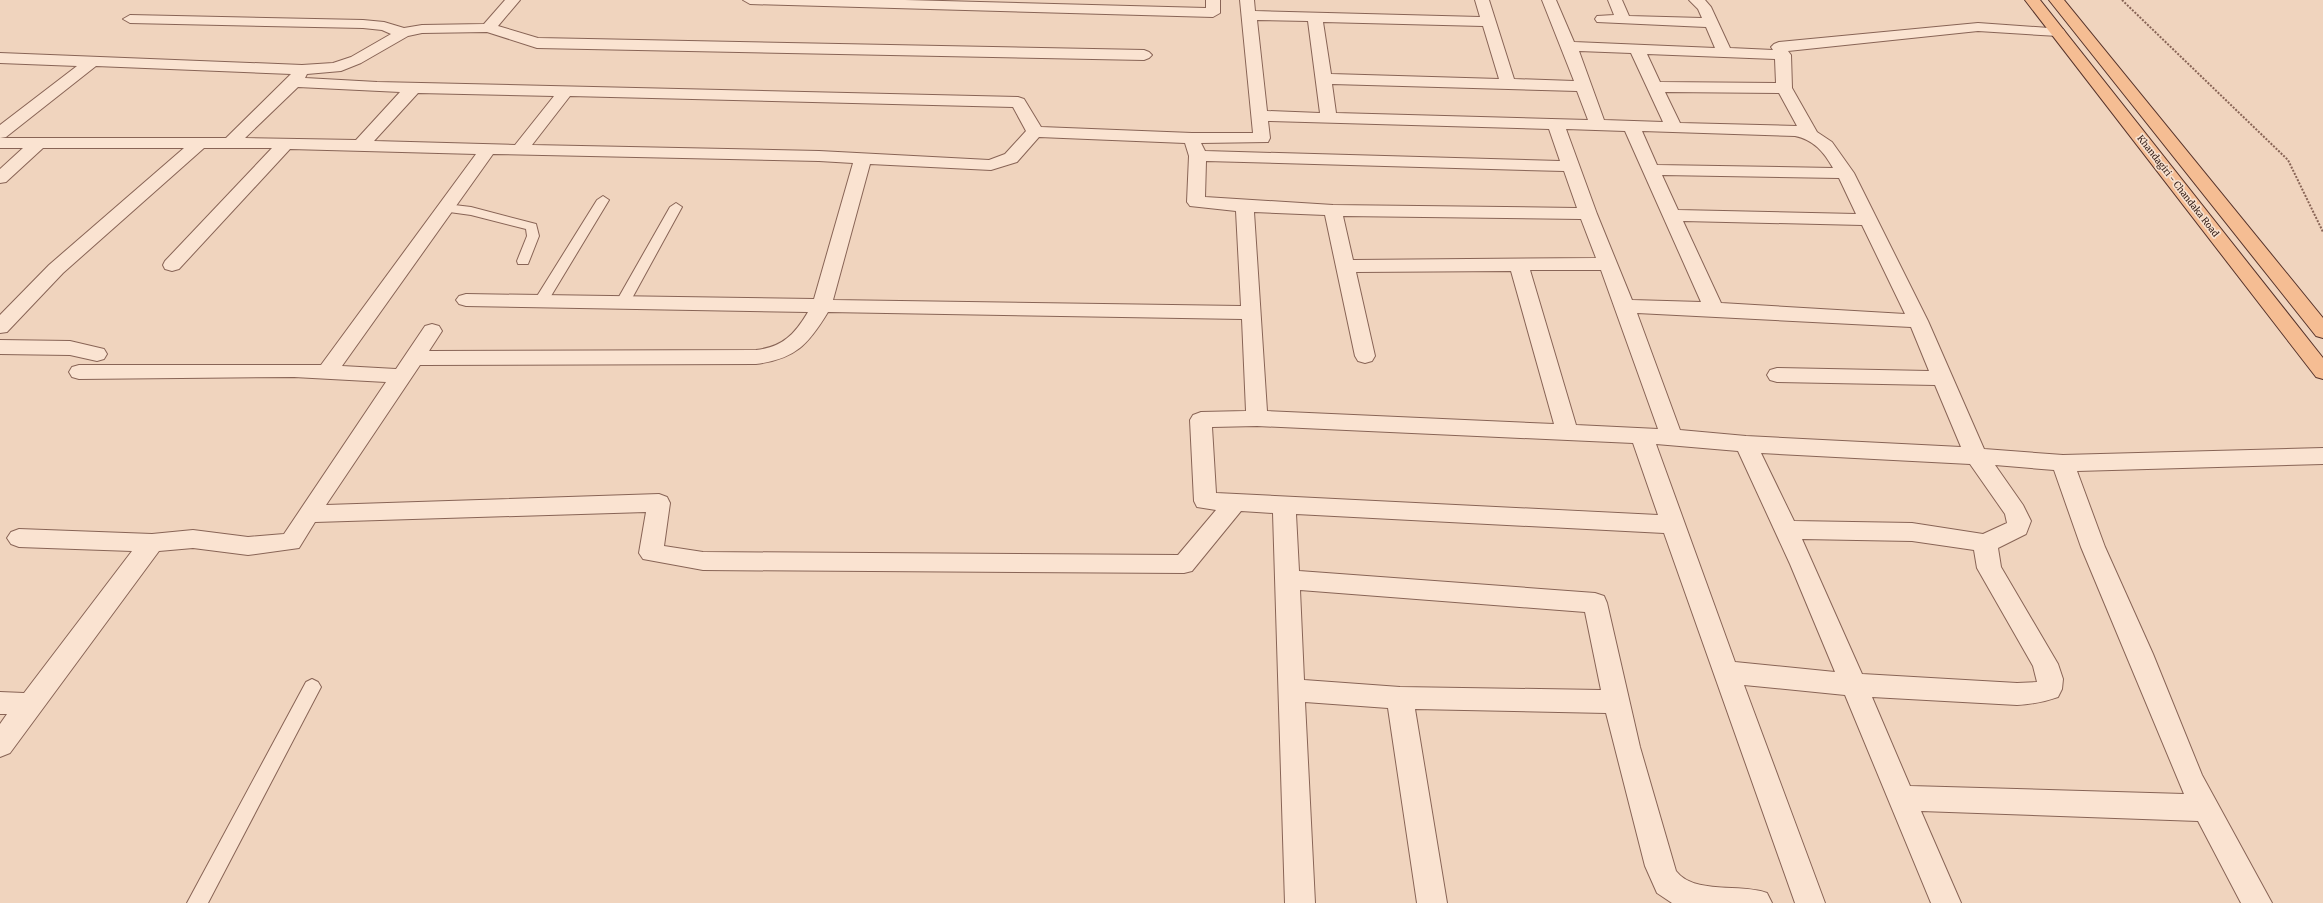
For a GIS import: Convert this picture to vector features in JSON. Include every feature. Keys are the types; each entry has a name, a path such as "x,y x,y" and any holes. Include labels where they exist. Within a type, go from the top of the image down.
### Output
{"main road":[{"name":"Khandagiri - Chandaka Road","path":"2032,0 2323,372"},
{"name":"Khandagiri - Chandaka Road","path":"2056,0 2323,331"},
{"path":"2104,91 2132,93"}],"street":[{"path":"488,28 513,0"},
{"path":"750,0 1213,13 1213,0"},
{"path":"1482,0 1508,84"},
{"path":"1549,0 1579,70 1583,86 1598,125"},
{"path":"1615,0 1624,20"},
{"path":"1702,1 1725,53"},
{"path":"0,143 286,143 863,158 991,165 1011,158 1035,132 1192,138 1262,138 1248,8 1315,17 1489,22"},
{"path":"1315,17 1329,118"},
{"path":"130,19 363,24 384,26 403,33"},
{"path":"1602,19 1712,23"},
{"path":"1986,544 1995,537 2011,533 2018,528 2019,521 2015,511 1976,456 1941,378 1918,321 1845,174 1832,151 1809,133 1784,88 1783,55 1779,47 1978,27 2058,32"},
{"path":"230,143 298,76 335,68 356,60 403,33 422,29 488,28 537,44 1144,55"},
{"path":"1568,46 1783,55"},
{"path":"1637,50 1674,127"},
{"path":"0,58 93,61 298,76 414,87 1018,102 1035,132"},
{"path":"0,133 93,61"},
{"path":"1323,79 1583,86"},
{"path":"360,146 414,87"},
{"path":"1655,87 1784,88"},
{"path":"520,150 566,91"},
{"path":"1259,116 1674,127 1809,133"},
{"path":"1556,124 1588,214 1625,306 1672,437"},
{"path":"1631,126 1714,309"},
{"path":"1192,138 1198,156 1196,202 1334,210 1588,214"},
{"path":"0,327 56,269 200,143"},
{"path":"172,265 286,143"},
{"path":"0,178 38,144"},
{"path":"326,373 488,149"},
{"path":"1198,156 1571,166"},
{"path":"79,372 294,370 326,373 406,367 756,357 780,352 796,341 810,326 822,305 863,158"},
{"path":"1651,170 1845,174"},
{"path":"1245,206 1257,418"},
{"path":"1334,210 1365,356"},
{"path":"1672,216 1867,220"},
{"path":"1346,266 1608,264"},
{"path":"1519,265 1567,432"},
{"path":"466,300 1252,313"},
{"path":"1625,306 1714,309 1918,321"},
{"path":"18,538 152,543 194,539 248,546 291,542 308,514 432,330"},
{"path":"0,347 70,348 97,354"},
{"path":"1777,376 1941,378"},
{"path":"1673,525 1205,501 1201,420 1257,418 1672,437 1746,444 1976,456 2063,463 2323,456"},
{"path":"1642,436 1810,903"},
{"path":"1746,444 1786,530 1854,685 1946,903"},
{"path":"2063,463 2092,547 2140,654 2191,781 2257,903"},
{"path":"308,514 659,503 651,553 676,558 711,561 1184,564 1235,503"},
{"path":"1284,505 1300,903"},
{"path":"1786,530 1925,532 1956,535 1986,544"},
{"path":"0,745 152,543"},
{"path":"1726,672 1854,685 2017,694 2038,693 2049,689 2050,679 2045,664 1989,568 1986,556 1986,544"},
{"path":"1287,580 1595,603 1627,747 1657,858 1668,883 1682,895 1701,900 1757,903"},
{"path":"1292,690 1400,698 1617,702"},
{"path":"1400,698 1432,903"},
{"path":"0,703 31,704"},
{"path":"1902,798 2206,808"}],"lane":[{"path":"540,301 603,200"},
{"path":"623,302 676,207"},
{"path":"446,208 471,211 532,227 533,236 523,261"},
{"path":"197,903 312,687"}],"path":[{"path":"2122,0 2288,160 2298,176 2314,218 2323,232"}]}
